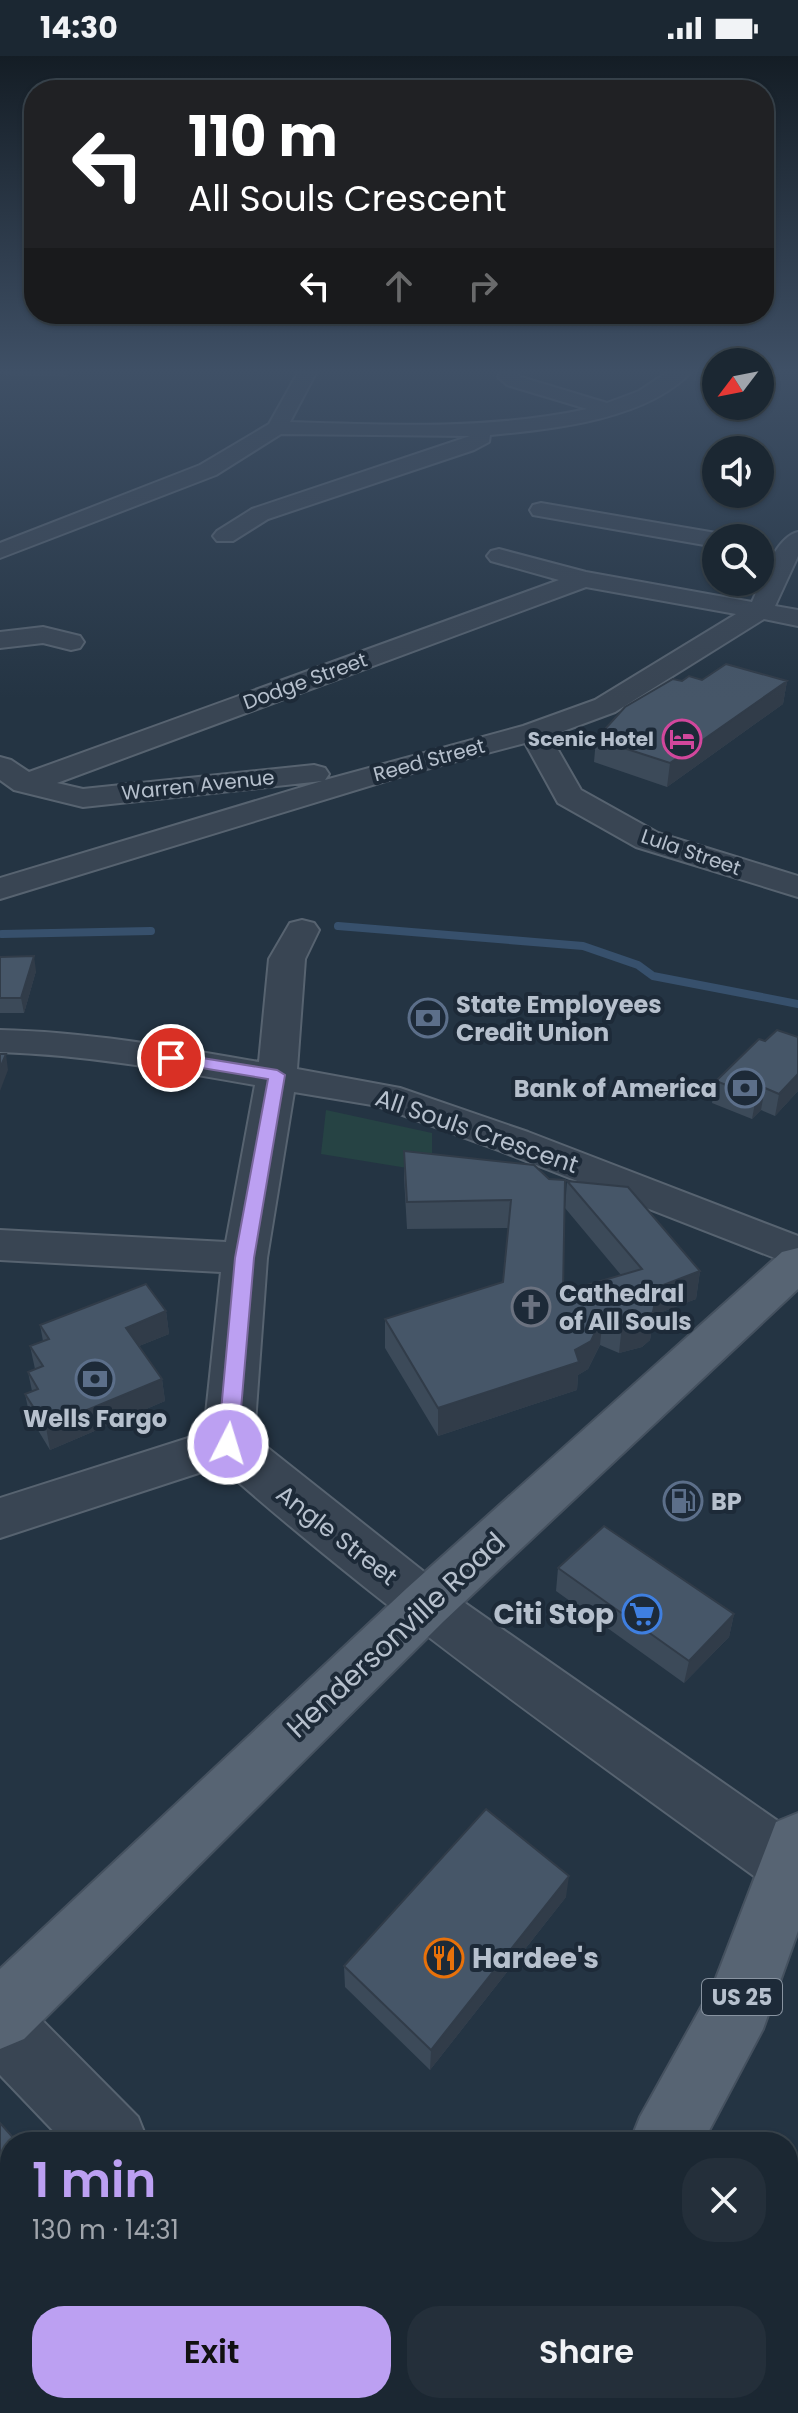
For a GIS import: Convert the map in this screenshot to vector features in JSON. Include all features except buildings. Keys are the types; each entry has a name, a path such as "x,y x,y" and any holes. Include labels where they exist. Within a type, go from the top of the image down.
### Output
{"main road":[{"name":"Hendersonville Road","path":"0,2015 425,1605 798,1263"},
{"name":"US 25","path":"670,2132 739,2005 794,1854"}],"street":[{"path":"0,551 185,479"},
{"path":"225,536 260,514 367,479"},
{"path":"541,510 702,538"},
{"path":"761,610 786,548"},
{"path":"499,556 584,579 798,618"},
{"name":"Dodge Street","path":"25,784 584,579"},
{"name":"Reed Street","path":"0,889 404,766 533,732 605,706 761,610"},
{"path":"0,640 43,635 71,642"},
{"name":"Lula Street","path":"533,732 569,796 647,840 798,887"},
{"name":"Warren Avenue","path":"0,766 25,784 83,798 404,766"},
{"path":"0,1518 228,1444 245,1258 277,1075 287,959 302,930"},
{"name":"All Souls Crescent","path":"0,1041 104,1048 277,1075 386,1096 513,1141 798,1252"},
{"path":"0,1245 245,1258"},
{"name":"Angle Street","path":"228,1444 295,1504 425,1605 794,1854"},
{"path":"0,2026 103,2132"}],"green space":[{"path":"326,1110 432,1133 432,1172 321,1154"}],"waterway":[{"path":"338,926 583,946 638,965 653,976 798,1004"},
{"path":"2,934 151,931"}],"place":[{"name":"Scenic Hotel","path":"682,739"},
{"name":"State Employees Credit Union","path":"428,1018"},
{"name":"Bank of America","path":"745,1088"},
{"name":"Cathedral of All Souls","path":"531,1307"},
{"name":"Wells Fargo","path":"95,1379"},
{"name":"BP","path":"683,1501"},
{"name":"Citi Stop","path":"642,1614"},
{"name":"Hardee's","path":"444,1958"}],"route":[{"path":"171,1058 277,1075 245,1258 228,1444"}]}
